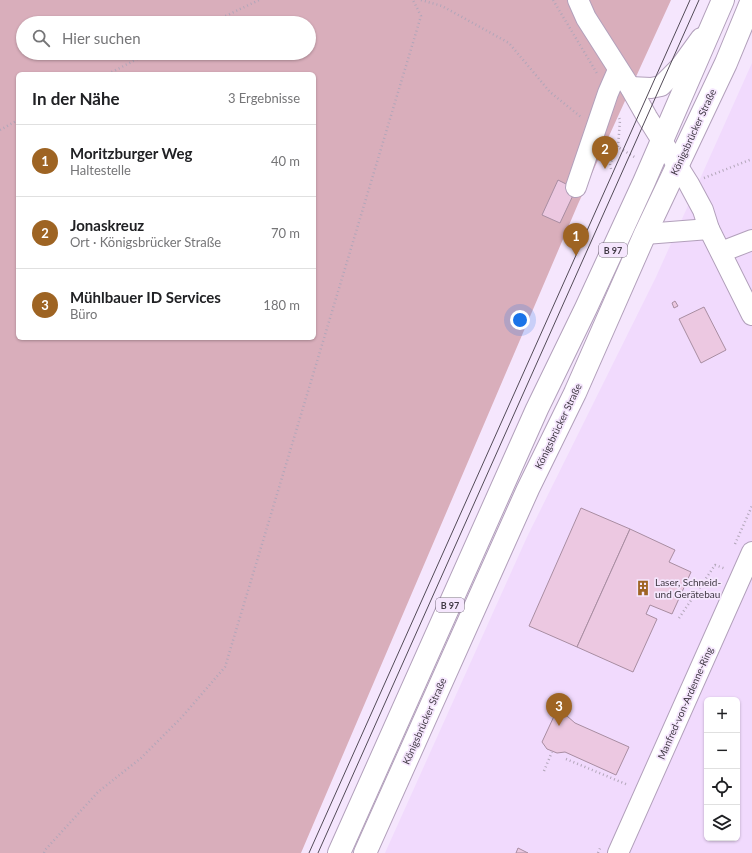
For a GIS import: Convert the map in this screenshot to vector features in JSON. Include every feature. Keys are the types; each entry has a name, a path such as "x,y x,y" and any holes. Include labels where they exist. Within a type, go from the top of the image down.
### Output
{"main road":[{"name":"Königsbrücker Straße","path":"365,853 528,489 575,393 645,234 726,63 752,0"},
{"name":"B 97","path":"339,853 537,409 586,308 662,141 720,7"}],"street":[{"path":"578,0 586,18 618,70 630,86 689,184 703,210 709,229 722,252 752,316"},
{"path":"630,86 650,88 661,86 680,67 720,7"},
{"path":"576,187 608,93 618,70"},
{"path":"645,234 709,229"},
{"path":"722,252 752,240"},
{"name":"Manfred-von-Ardenne-Ring","path":"618,853 752,552"}],"path":[{"path":"226,16 259,0"},
{"path":"44,853 98,792 141,758 182,717 225,667 422,16 413,0"},
{"path":"421,0 442,6 509,43 550,92 618,147 634,157"},
{"path":"553,0 608,93"},
{"path":"112,72 135,60"},
{"path":"0,130 16,121"},
{"path":"611,169 610,164 618,147"},
{"path":"689,184 752,159"},
{"path":"679,618 715,565 742,576"},
{"path":"544,771 552,752"},
{"path":"566,759 628,785"}],"shaded area":[{"path":"0,0 671,0 578,204 301,853 0,853"},
{"path":"752,63 752,853 385,853 527,537 656,277"}],"building":[{"path":"558,180 576,189 560,223 542,215"},
{"path":"675,301 678,306 674,308 672,303"},
{"path":"704,307 726,350 701,363 679,319"},
{"path":"581,508 630,529 577,647 529,626"},
{"name":"Laser, Schneid- und Gerätebau","path":"630,529 675,550 669,562 691,572 672,614 650,605 646,614 657,619 633,672 577,647"},
{"path":"555,714 567,716 575,723 629,747 616,775 565,752 557,753 547,749 542,742"},
{"path":"518,848 528,853 516,853"}],"tram line":[{"path":"309,853 690,0"},
{"path":"318,853 699,0"}],"place":[{"name":"Jonaskreuz","path":"605,169"},
{"name":"Moritzburger Weg","path":"576,256"},
{"name":"Laser, Schneid- und Gerätebau","path":"643,588"},
{"name":"Mühlbauer ID Services","path":"559,726"}]}
